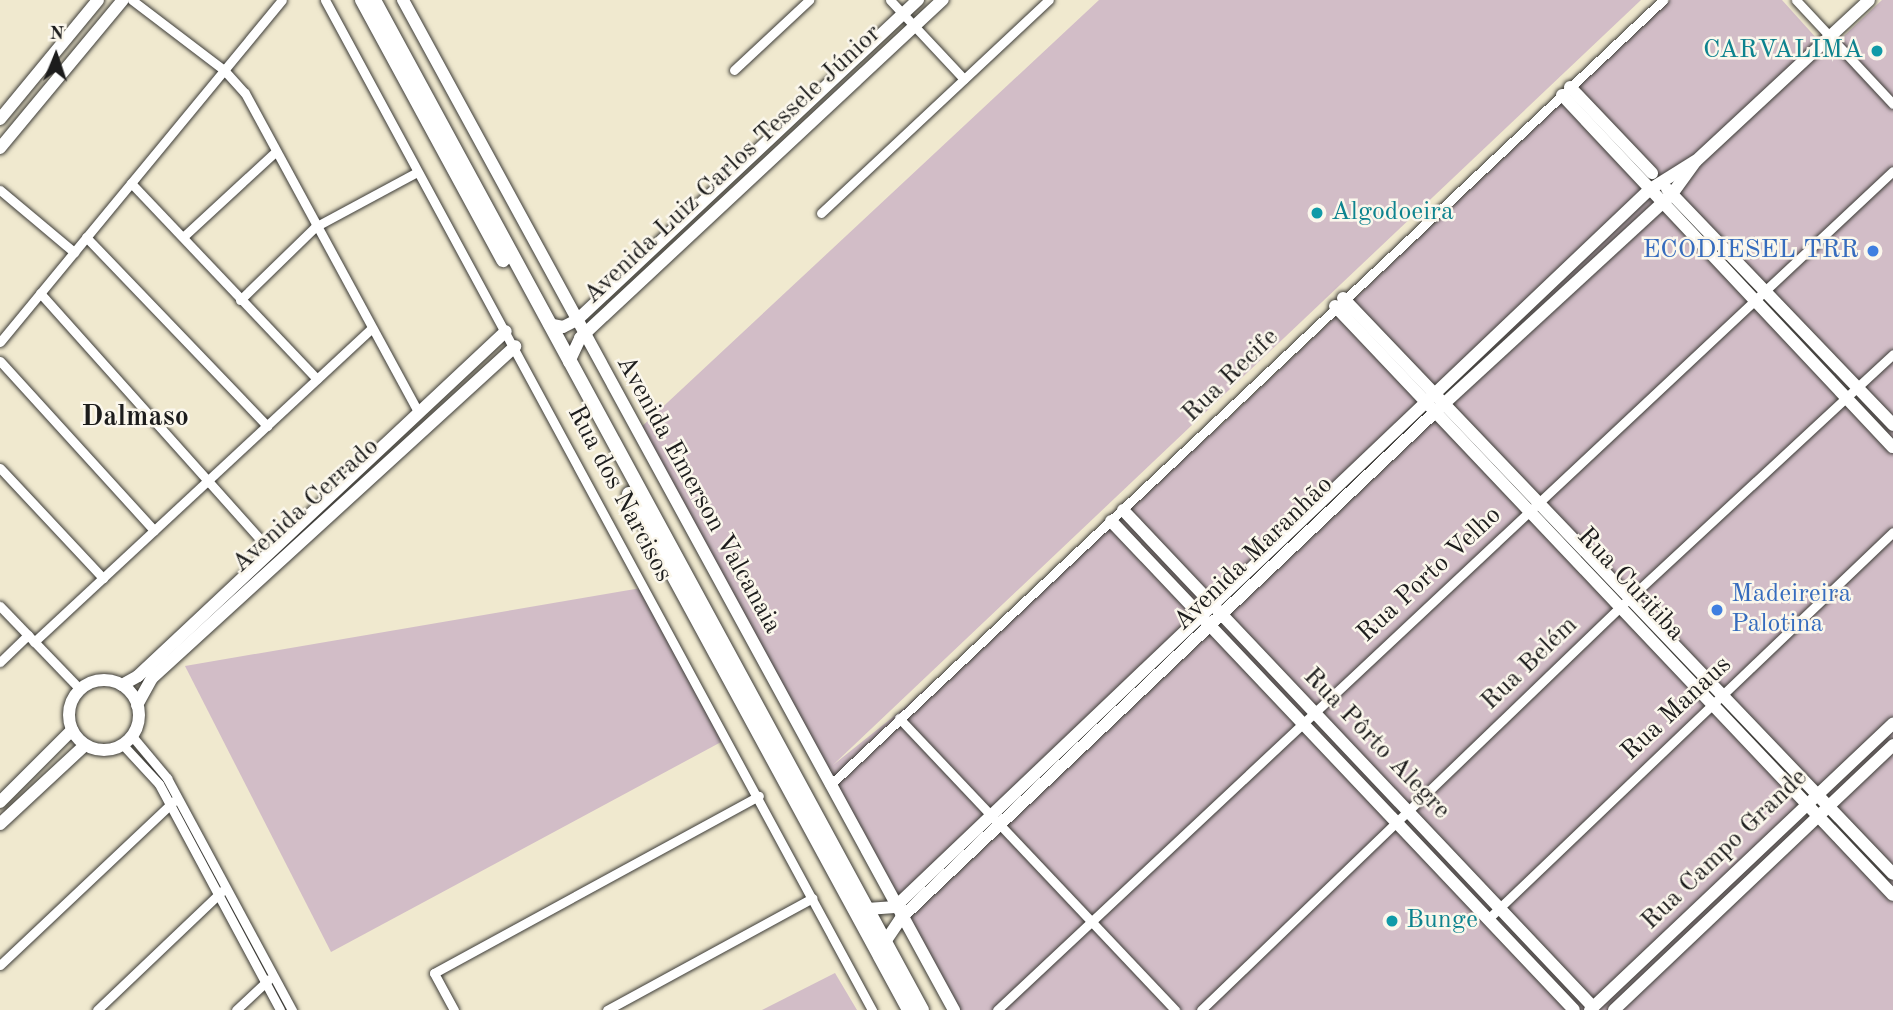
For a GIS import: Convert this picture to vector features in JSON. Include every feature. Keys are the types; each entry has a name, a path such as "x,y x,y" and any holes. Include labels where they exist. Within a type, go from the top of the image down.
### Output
{"main road":[{"path":"362,0 909,1010"},
{"path":"374,0 922,1010"}],"street":[{"path":"0,120 98,0"},
{"path":"0,148 123,0"},
{"path":"132,0 224,70 248,98 315,227 418,412"},
{"path":"0,342 282,0"},
{"name":"Rua dos Narcisos","path":"325,0 417,172 515,346 872,1010"},
{"name":"Avenida Emerson Valcanaia","path":"403,0 898,913 954,1010"},
{"path":"734,70 809,0"},
{"path":"890,0 964,79"},
{"name":"Avenida Luiz Carlos Tessele Júnior","path":"577,320 918,0"},
{"name":"Avenida Luiz Carlos Tessele Júnior","path":"569,362 584,334 943,0"},
{"path":"821,213 1049,0"},
{"name":"Rua Recife","path":"830,785 1123,510 1339,302 1663,0"},
{"path":"1796,0 1893,103"},
{"path":"1696,161 1869,0"},
{"path":"1566,91 1653,181 1672,194 1765,288 1893,425"},
{"path":"183,237 275,152"},
{"name":"Avenida Maranhão","path":"885,942 898,913 991,815 1208,611 1653,181 1696,161"},
{"name":"Avenida Maranhão","path":"898,913 1001,826 1439,408 1672,194 1696,161"},
{"name":"Rua Porto Velho","path":"997,1010 1093,923 1752,299 1893,171"},
{"path":"240,300 315,227 417,172"},
{"path":"1653,181 1661,204 1893,447"},
{"path":"131,183 317,379"},
{"path":"0,190 74,252"},
{"path":"86,237 267,426"},
{"path":"40,293 210,478 270,550"},
{"name":"Rua Curitiba","path":"1339,302 1717,700 1782,778 1893,895"},
{"path":"549,324 563,327 577,320"},
{"path":"0,662 103,578 372,328"},
{"name":"Avenida Cerrado","path":"122,685 138,676 506,331"},
{"name":"Avenida Cerrado","path":"137,705 152,678 515,346"},
{"name":"Rua Belém","path":"1201,1010 1625,603 1893,354"},
{"path":"0,361 154,530"},
{"path":"0,468 103,578"},
{"name":"Rua Pôrto Alegre","path":"1123,510 1208,611 1213,626 1490,917 1574,1010"},
{"name":"Rua Pôrto Alegre","path":"1111,521 1208,611 1223,616 1531,939 1593,1009"},
{"name":"Rua Manaus","path":"1490,917 1893,532"},
{"path":"0,606 80,689"},
{"path":"104,680 122,685 137,705 139,718 127,740 104,750 85,745 72,730 70,705 80,689 104,680"},
{"name":"Rua Curitiba","path":"1717,700 1793,769 1893,874"},
{"path":"899,718 1175,1010"},
{"name":"Rua Campo Grande","path":"1593,1009 1806,803 1893,723"},
{"path":"0,802 72,730"},
{"path":"127,740 174,801 292,1010"},
{"path":"0,824 85,745"},
{"name":"Rua Campo Grande","path":"1614,1010 1893,745"},
{"path":"1782,778 1793,769"},
{"path":"1359,782 1369,772"},
{"path":"454,1010 434,973 758,796"},
{"path":"0,965 174,801"},
{"path":"1451,877 1461,867"},
{"path":"222,890 280,1010"},
{"path":"97,1010 222,890"},
{"path":"607,1010 812,898"},
{"path":"867,909 898,913"},
{"path":"1520,949 1531,939"},
{"path":"1543,975 1554,965"},
{"path":"236,1010 273,975"}],"shaded area":[{"path":"1099,0 1641,0 833,765 903,709 1221,425 1670,0 1782,0 1828,51 1882,0 1893,0 1893,1010 958,1010 638,430"},
{"path":"641,588 723,741 331,952 185,666"},
{"path":"835,973 857,1010 762,1010"}],"place":[{"name":"CARVALIMA","path":"1877,51"},
{"name":"Algodoeira","path":"1317,213"},
{"name":"ECODIESEL TRR","path":"1873,251"},
{"name":"Madeireira Palotina","path":"1717,610"},
{"name":"Bunge","path":"1392,921"}],"district":[{"name":"Dalmaso","path":"135,418"}]}
